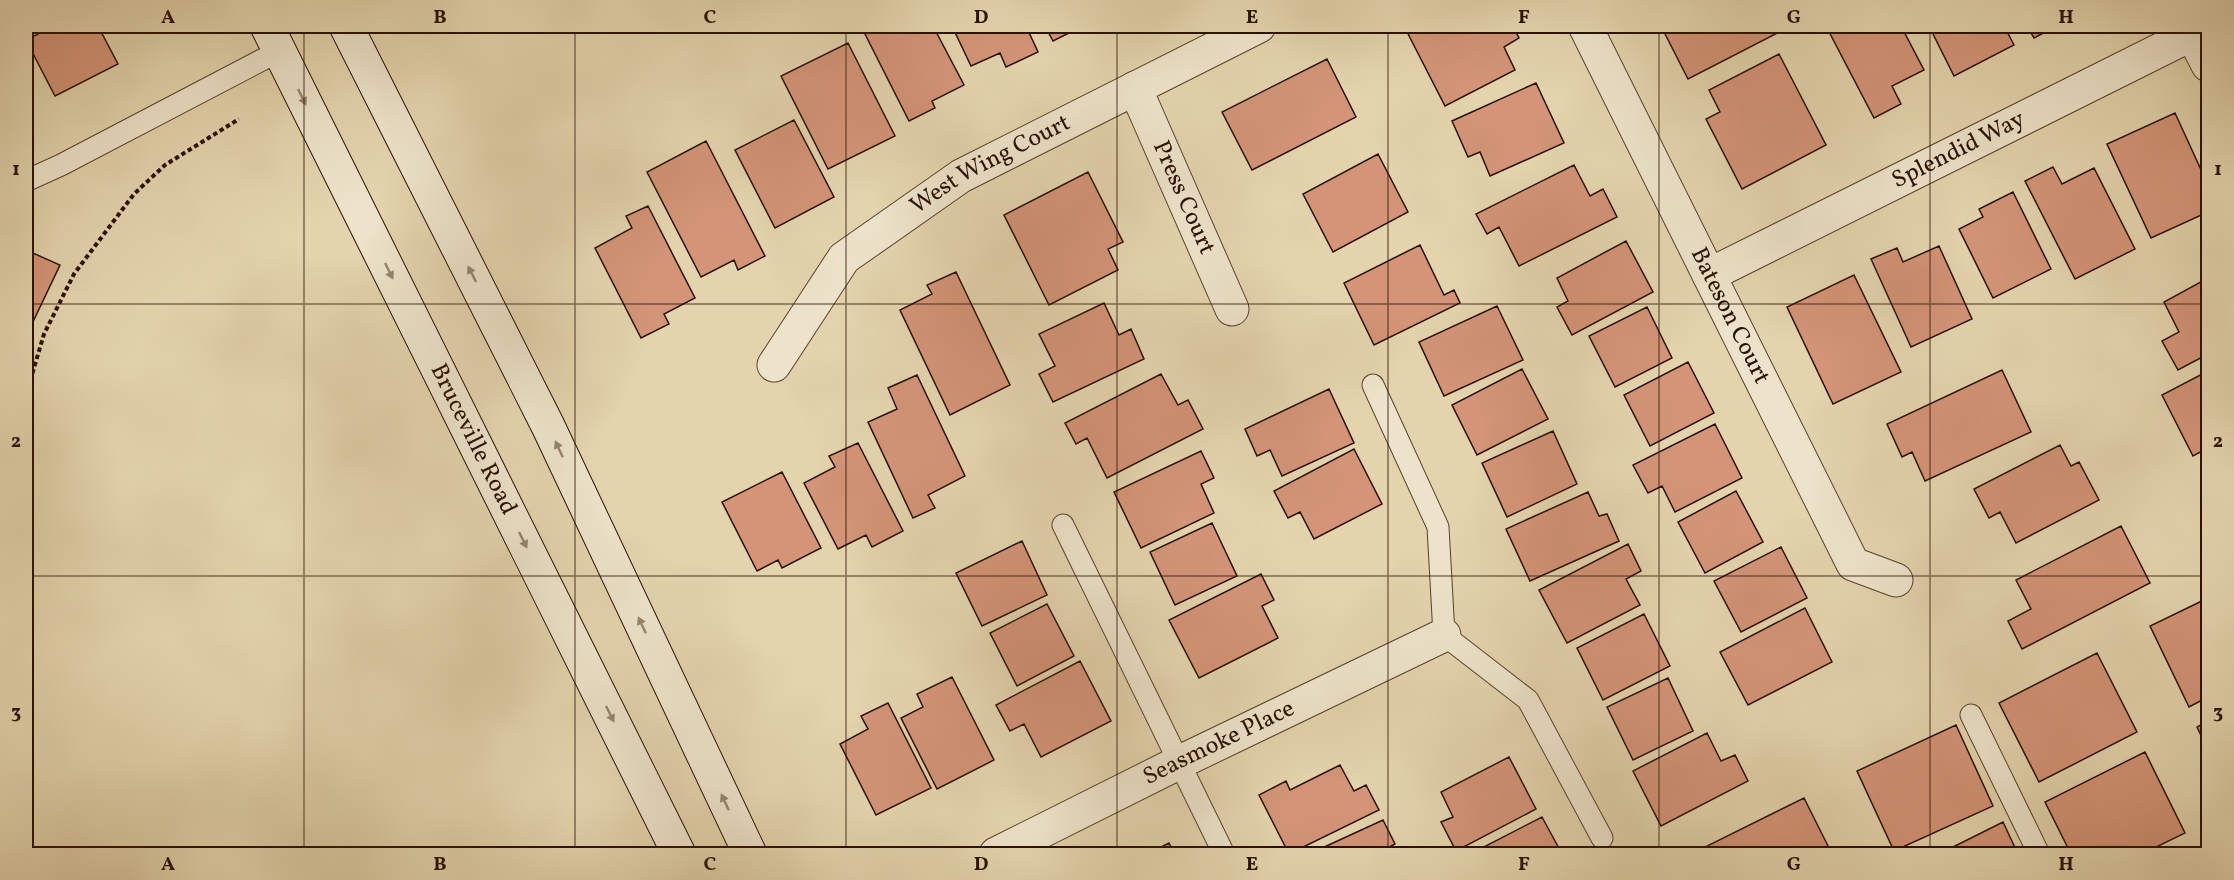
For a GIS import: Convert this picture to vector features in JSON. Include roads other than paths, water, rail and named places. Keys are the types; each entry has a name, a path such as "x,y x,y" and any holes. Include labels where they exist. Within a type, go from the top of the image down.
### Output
{"street":[{"path":"346,26 548,426 750,855"},
{"name":"West Wing Court","path":"774,365 844,258 961,176 1259,26"},
{"name":"Bateson Court","path":"1585,26 1853,564 1896,580"},
{"path":"2200,30 2208,65"},
{"name":"Splendid Way","path":"1709,275 2200,30"},
{"name":"Bruceville Road","path":"273,38 679,855"},
{"name":"Press Court","path":"1135,88 1232,309"},
{"name":"Seasmoke Place","path":"996,855 1178,763 1444,635"}],"lane":[{"path":"26,178 28,180 61,165 273,38"},
{"path":"1373,385 1438,527 1444,635 1528,700 1602,838"},
{"path":"1063,525 1224,855"},
{"path":"1971,715 2039,855"}]}
